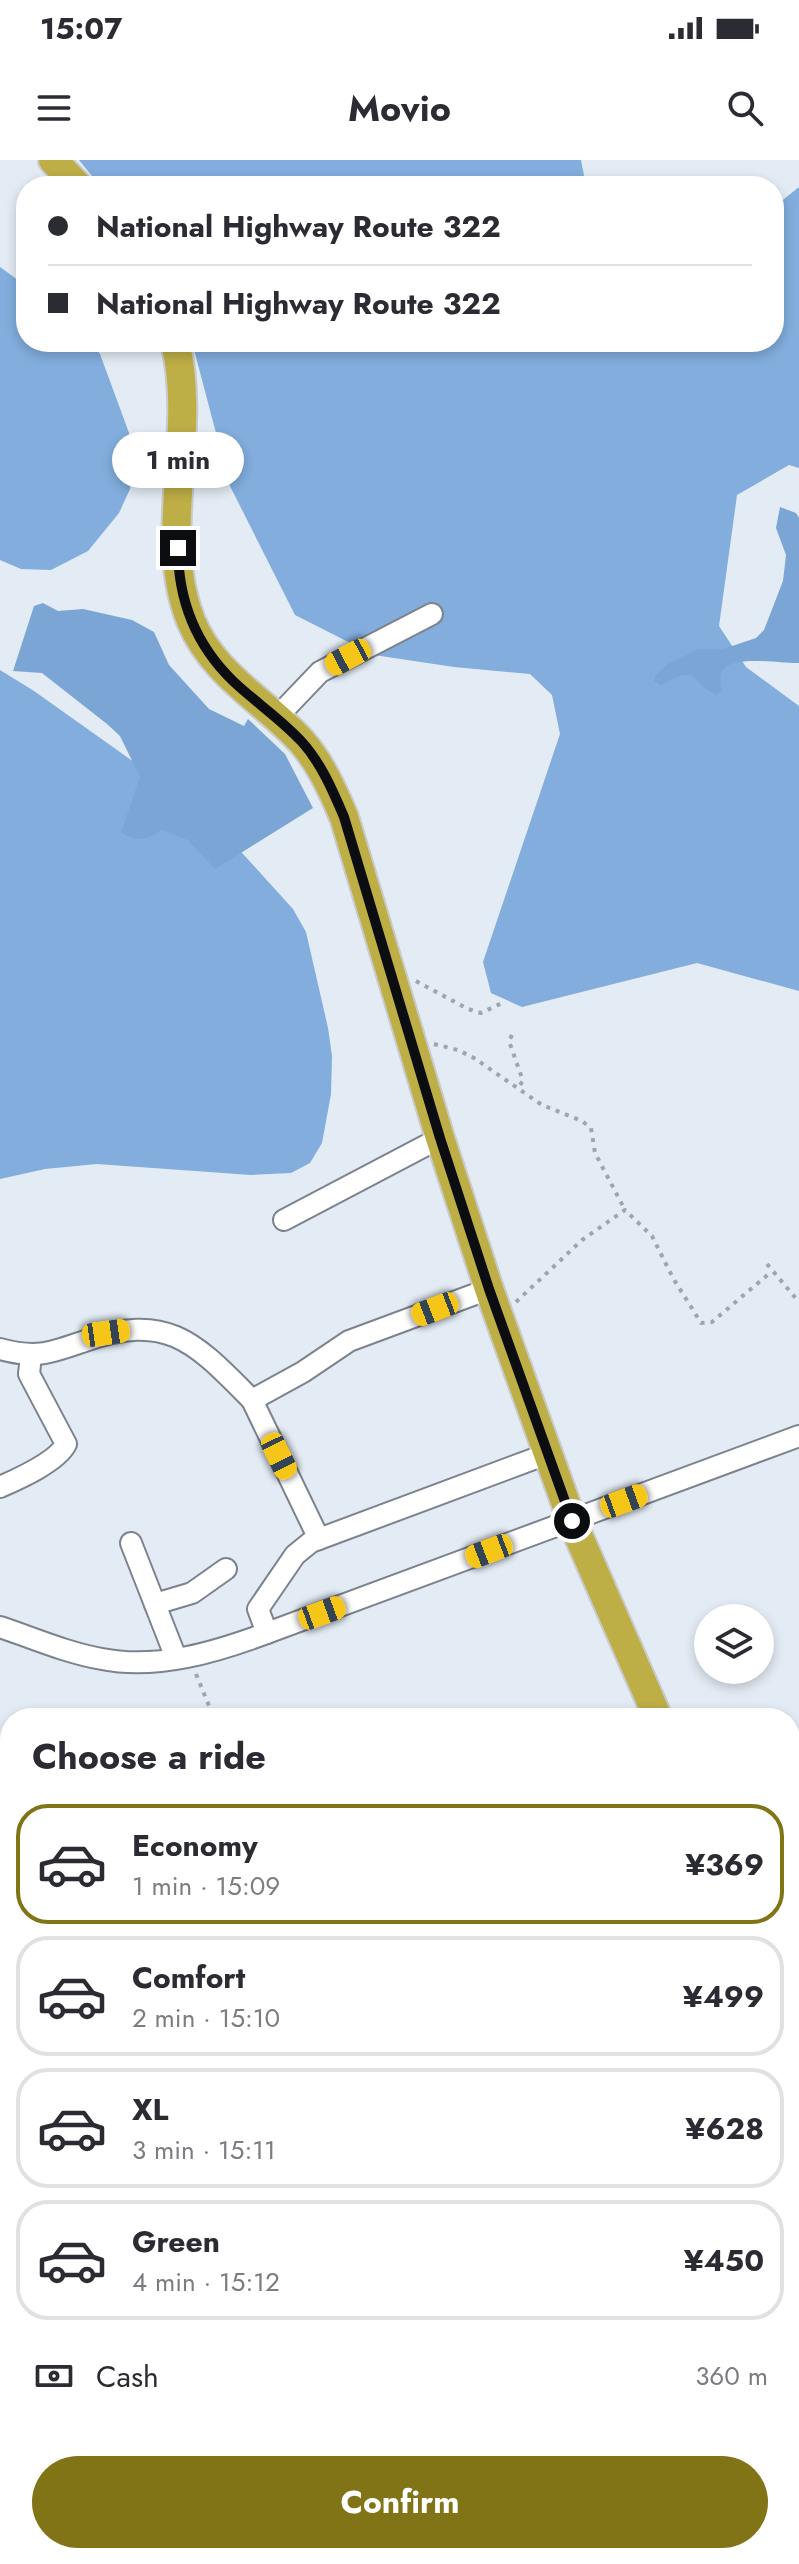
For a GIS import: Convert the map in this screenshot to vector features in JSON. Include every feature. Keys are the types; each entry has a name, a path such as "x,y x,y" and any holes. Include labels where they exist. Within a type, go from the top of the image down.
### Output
{"highway":[{"path":"53,160 68,176"},
{"path":"178,352 183,396 178,542 182,596 192,624 211,657 233,681 304,744 328,779 353,845 440,1138 493,1301 572,1521 654,1708"}],"street":[{"path":"277,717 320,672 432,614"},
{"path":"284,1220 440,1138"},
{"path":"252,1400 303,1372 349,1341 493,1301"},
{"path":"0,1349 44,1355 106,1333 150,1329 189,1341 252,1400 319,1539"},
{"path":"0,1487 62,1451 66,1444 29,1374 31,1355"},
{"path":"0,1627 103,1660 182,1658 267,1633 799,1436"},
{"path":"267,1633 258,1609 295,1555 319,1539 547,1454"},
{"path":"131,1543 155,1604 182,1658"},
{"path":"155,1604 192,1593 226,1569"}],"path":[{"path":"392,973 401,973 481,1013 502,1003"},
{"path":"512,1035 509,1041 523,1081 517,1088"},
{"path":"413,1048 430,1043 458,1050 542,1105 582,1121 591,1128 595,1153 625,1210 652,1236 701,1323 712,1322 771,1272"},
{"path":"493,1301 510,1307 582,1240 625,1210"},
{"path":"767,1264 799,1302"},
{"path":"182,1658 209,1708"}],"shaded area":[{"path":"79,160 581,160 584,176 92,176"},
{"path":"799,187 799,468 789,465 737,495 719,626 746,667 799,706 799,991 697,963 522,1007 491,993 483,962 560,734 552,695 530,674 374,655 295,615 230,486 195,352 784,352 784,199"},
{"path":"0,267 16,279 16,352 98,352 136,452 130,489 119,513 88,551 51,570 21,569 0,560"},
{"path":"780,507 796,513 799,518 799,663 746,661 727,666 721,673 721,691 717,695 689,675 661,685 654,681 655,676 668,664 699,649 723,649 756,638 764,630 783,581 786,555 776,528"},
{"path":"43,603 58,611 83,609 132,620 154,632 169,665 209,709 244,726 248,719 285,754 313,808 215,869 188,840 162,830 142,839 121,833 140,777 120,736 42,673 13,671 34,606"},
{"path":"0,670 141,767 234,844 293,909 306,932 332,1056 331,1094 322,1143 310,1163 291,1173 251,1175 97,1164 45,1169 0,1179"}],"route":[{"path":"178,548 182,596 192,624 211,657 233,681 304,744 328,779 344,817 440,1138 489,1289 572,1521"}]}
